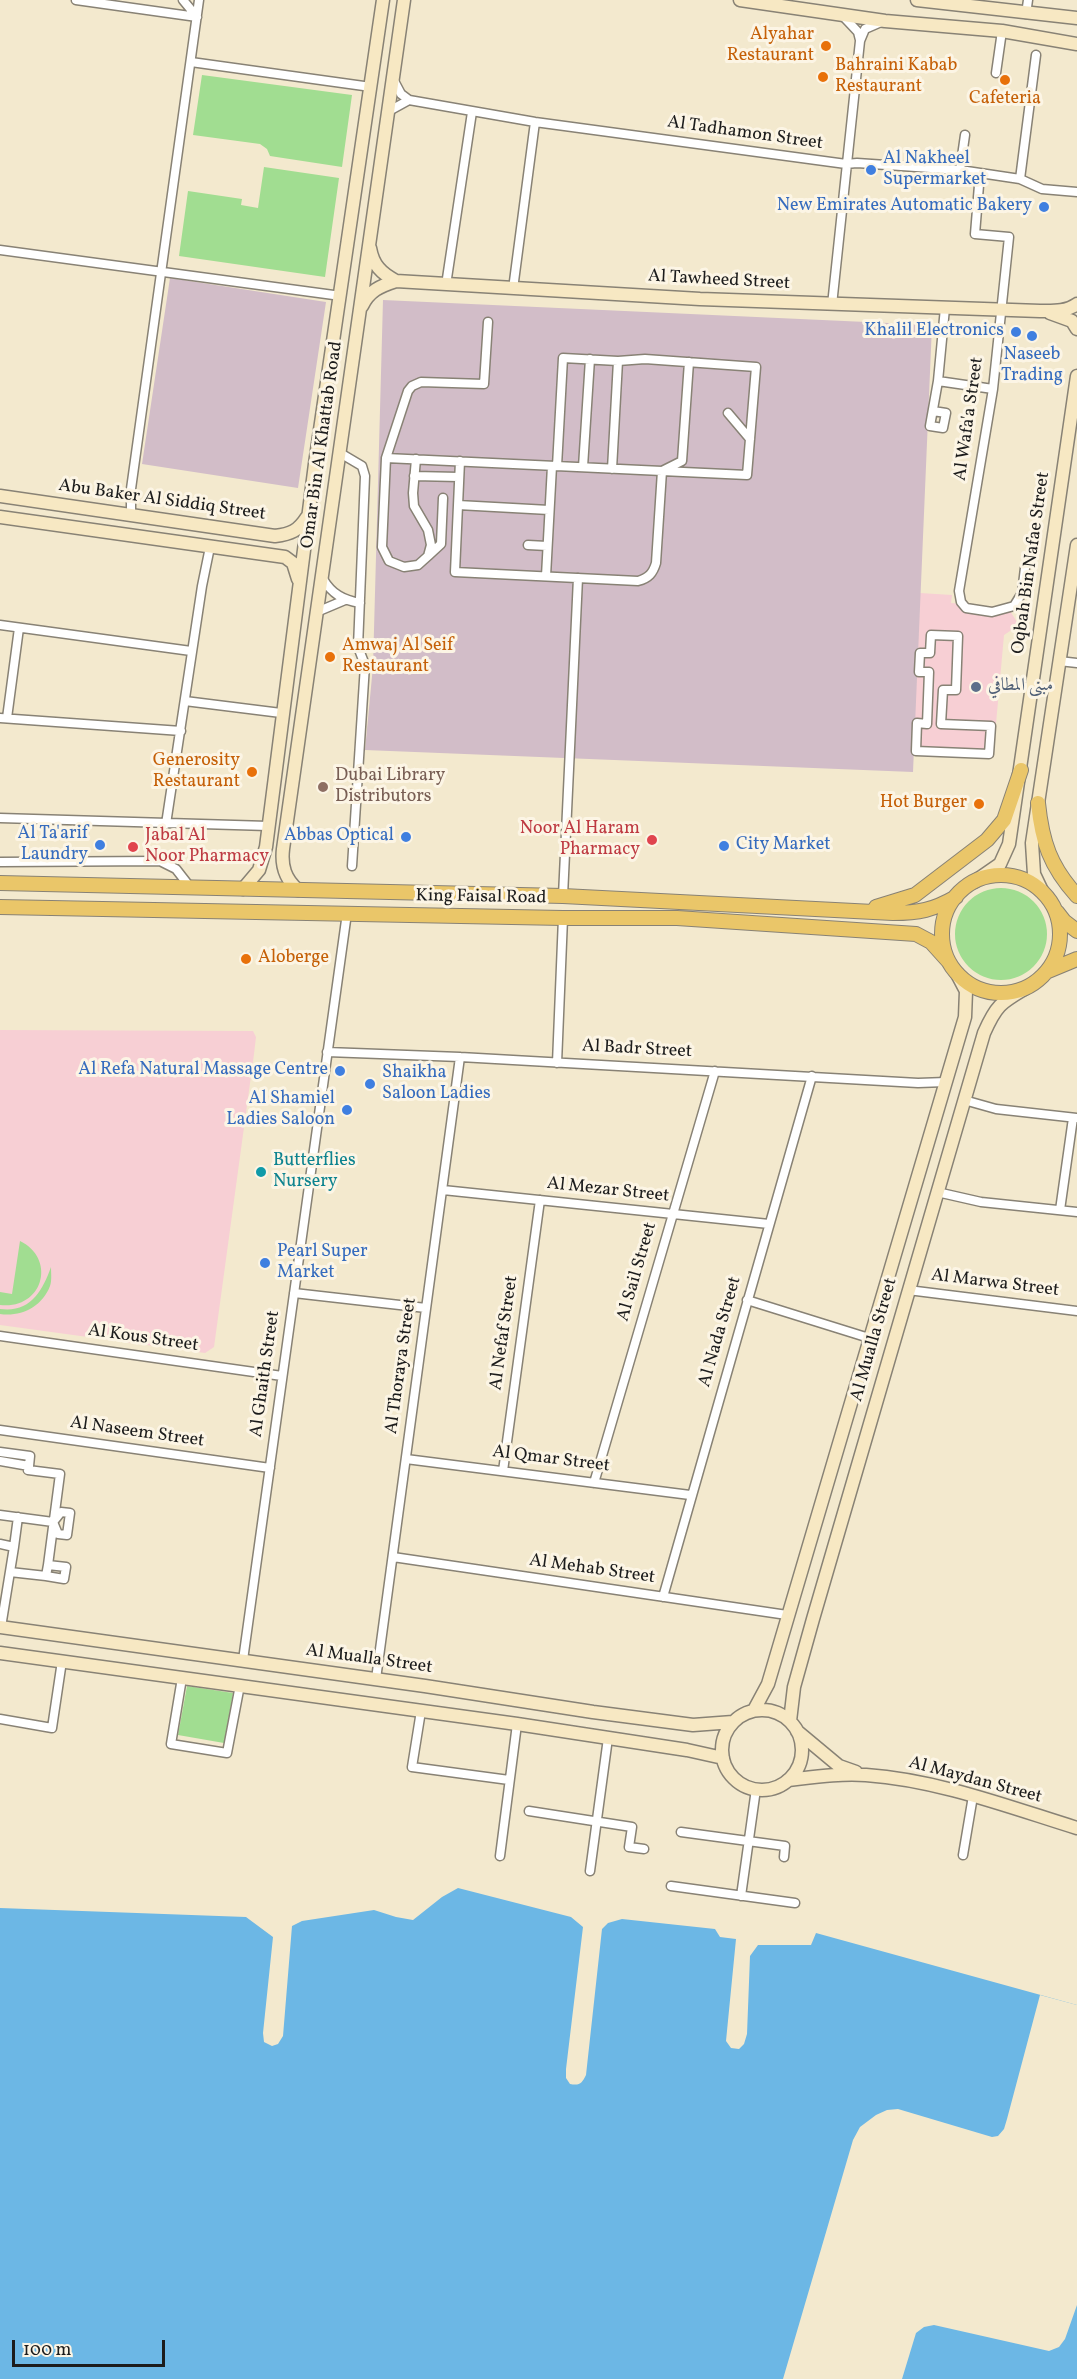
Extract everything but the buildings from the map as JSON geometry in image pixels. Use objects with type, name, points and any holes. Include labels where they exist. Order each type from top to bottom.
[{"type":"main road","points":[[861,910],[915,895],[987,840],[1004,820],[1021,770]]},
{"type":"main road","points":[[1038,803],[1044,844],[1053,863],[1077,896]]},
{"type":"main road","points":[[1077,931],[1064,921],[1043,893],[1028,882],[1010,876],[991,876],[974,882],[956,897],[947,912],[943,928],[944,945],[953,967],[971,984],[988,992],[1008,993],[1026,988],[1048,971],[1077,958]]},
{"type":"main road","name":"King Faisal Road","points":[[0,883],[563,896],[892,913],[924,911],[938,907],[956,897]]},
{"type":"main road","points":[[1048,971],[1056,956],[1060,939],[1059,921],[1052,904]]},
{"type":"main road","name":"King Faisal Road","points":[[0,907],[563,918],[677,918],[891,931],[916,934],[931,942],[953,967]]},
{"type":"street","points":[[76,0],[104,2],[197,17]]},
{"type":"street","points":[[183,0],[197,17]]},
{"type":"street","points":[[131,515],[131,489],[200,0]]},
{"type":"street","name":"Omar Bin Al Khattab Road","points":[[243,889],[254,877],[262,863],[268,826],[315,464],[383,0]]},
{"type":"street","name":"Omar Bin Al Khattab Road","points":[[298,890],[289,881],[282,862],[404,0]]},
{"type":"street","points":[[740,0],[885,21],[1002,32],[1077,44]]},
{"type":"street","points":[[917,0],[1077,18]]},
{"type":"street","points":[[1026,14],[1028,0]]},
{"type":"street","points":[[842,15],[858,32],[860,41]]},
{"type":"street","points":[[832,305],[860,41],[865,29],[885,21]]},
{"type":"street","points":[[996,73],[1002,32]]},
{"type":"street","points":[[1020,179],[1036,55]]},
{"type":"street","points":[[191,62],[371,87]]},
{"type":"street","points":[[389,111],[409,100],[401,94],[393,79]]},
{"type":"street","name":"Al Tadhamon Street","points":[[409,100],[535,122],[846,164],[960,170],[1020,179],[1042,189],[1077,192]]},
{"type":"street","points":[[446,285],[472,112]]},
{"type":"street","points":[[513,289],[535,122]]},
{"type":"street","points":[[960,170],[965,135]]},
{"type":"street","points":[[362,153],[372,147],[379,152],[382,158]]},
{"type":"street","name":"Al Wafa'a Street","points":[[980,173],[975,234],[1009,237],[993,389],[960,591],[961,602],[966,608],[992,612],[1014,606],[1022,593],[1025,568]]},
{"type":"street","points":[[369,244],[372,259],[378,269],[396,281]]},
{"type":"street","points":[[0,250],[341,296]]},
{"type":"street","points":[[360,312],[366,298],[374,289],[396,281]]},
{"type":"street","name":"Al Tawheed Street","points":[[396,281],[832,305],[1040,311],[1060,310],[1077,304]]},
{"type":"street","points":[[933,411],[945,308]]},
{"type":"street","name":"Al Tawheed Street","points":[[1040,311],[1072,321],[1077,329]]},
{"type":"street","points":[[443,498],[441,544],[418,565],[404,567],[390,561],[382,547],[386,458],[412,386],[431,382],[484,384],[488,322]]},
{"type":"street","points":[[386,458],[460,461],[554,466],[583,467],[612,469],[747,475],[756,366],[645,359],[618,361],[563,358],[554,466],[549,510],[546,576]]},
{"type":"street","points":[[583,467],[590,359]]},
{"type":"street","points":[[612,469],[618,361]]},
{"type":"street","points":[[662,471],[682,461],[689,362]]},
{"type":"street","name":"Oqbah Bin Nafae Street","points":[[974,882],[1000,864],[1009,844],[1077,376]]},
{"type":"street","points":[[938,381],[993,389]]},
{"type":"street","points":[[728,413],[750,439]]},
{"type":"street","points":[[340,453],[362,466],[365,476],[358,647],[365,665],[352,866]]},
{"type":"street","points":[[416,459],[414,506],[428,530],[431,544],[428,556]]},
{"type":"street","points":[[460,461],[455,572],[578,579],[638,581],[646,579],[654,572],[662,471]]},
{"type":"street","points":[[414,476],[459,477]]},
{"type":"street","name":"Abu Baker Al Siddiq Street","points":[[0,496],[275,536],[292,534],[301,527],[310,513]]},
{"type":"street","points":[[458,505],[549,510]]},
{"type":"street","points":[[0,516],[20,514],[79,522],[84,519],[85,513],[81,508]]},
{"type":"street","points":[[0,516],[285,557],[293,563],[299,583]]},
{"type":"street","points":[[528,545],[548,546]]},
{"type":"street","points":[[1043,893],[1031,862],[1077,545]]},
{"type":"street","points":[[166,824],[191,651],[210,547]]},
{"type":"street","points":[[323,579],[332,591],[345,600],[360,603]]},
{"type":"street","points":[[563,896],[578,579]]},
{"type":"street","points":[[319,610],[345,600]]},
{"type":"street","points":[[0,625],[191,651]]},
{"type":"street","points":[[20,628],[3,718],[181,731]]},
{"type":"street","points":[[930,635],[958,636],[956,690],[943,690],[941,724],[990,726],[989,754],[916,751],[917,723],[927,724],[928,672],[919,672],[920,653],[930,653],[930,635]]},
{"type":"street","points":[[1036,662],[1077,663]]},
{"type":"street","points":[[185,701],[281,713]]},
{"type":"street","points":[[278,745],[285,752],[292,752],[298,748]]},
{"type":"street","points":[[0,818],[268,826]]},
{"type":"street","points":[[0,862],[159,861],[176,869],[190,888]]},
{"type":"street","name":"Al Ghaith Street","points":[[243,1660],[347,914]]},
{"type":"street","points":[[557,1063],[563,918]]},
{"type":"street","name":"Al Mualla Street","points":[[754,1710],[768,1684],[946,1082],[967,1003],[966,991],[953,967]]},
{"type":"street","name":"Al Mualla Street","points":[[793,1726],[794,1687],[984,1032],[994,1011],[1004,1000],[1026,988]]},
{"type":"street","name":"Al Badr Street","points":[[327,1052],[460,1057],[918,1083],[946,1082]]},
{"type":"street","name":"Al Thoraya Street","points":[[376,1679],[460,1057]]},
{"type":"street","name":"Al Sail Street","points":[[594,1483],[715,1071]]},
{"type":"street","name":"Al Nada Street","points":[[663,1597],[690,1495],[812,1076]]},
{"type":"street","points":[[964,1100],[996,1109],[1075,1118],[1060,1210]]},
{"type":"street","name":"Al Mezar Street","points":[[443,1190],[769,1224]]},
{"type":"street","points":[[937,1192],[981,1202],[1077,1212]]},
{"type":"street","name":"Al Nefaf Street","points":[[503,1471],[540,1200]]},
{"type":"street","name":"Al Marwa Street","points":[[908,1290],[1077,1311]]},
{"type":"street","points":[[294,1293],[426,1308]]},
{"type":"street","points":[[747,1300],[870,1338]]},
{"type":"street","name":"Al Kous Street","points":[[0,1336],[282,1376]]},
{"type":"street","name":"Al Naseem Street","points":[[0,1430],[270,1468]]},
{"type":"street","points":[[0,1452],[30,1456],[28,1470],[60,1474],[46,1576]]},
{"type":"street","name":"Al Qmar Street","points":[[406,1459],[690,1495]]},
{"type":"street","points":[[0,1461],[28,1466]]},
{"type":"street","points":[[0,1515],[53,1522]]},
{"type":"street","points":[[0,1634],[18,1517]]},
{"type":"street","points":[[0,1545],[14,1547]]},
{"type":"street","name":"Al Mehab Street","points":[[393,1557],[787,1615]]},
{"type":"street","points":[[10,1572],[64,1579],[66,1567],[48,1564]]},
{"type":"street","name":"Al Mualla Street","points":[[0,1627],[693,1725],[733,1722]]},
{"type":"street","points":[[0,1653],[517,1724],[687,1750],[723,1758]]},
{"type":"street","points":[[0,1719],[52,1728],[62,1661]]},
{"type":"street","points":[[182,1678],[171,1744],[227,1753],[240,1685]]},
{"type":"street","points":[[754,1710],[767,1710],[779,1714],[793,1726],[801,1744],[801,1757],[796,1770],[788,1780],[767,1790],[756,1790],[744,1786],[727,1770],[722,1745],[725,1733],[742,1714],[754,1710]]},
{"type":"street","points":[[421,1711],[412,1767],[509,1780]]},
{"type":"street","points":[[500,1856],[517,1724]]},
{"type":"street","name":"Al Maydan Street","points":[[793,1726],[838,1766],[862,1774],[917,1783],[973,1796],[1077,1828]]},
{"type":"street","points":[[590,1871],[608,1738]]},
{"type":"street","name":"Al Maydan Street","points":[[788,1780],[862,1774]]},
{"type":"street","points":[[741,1896],[756,1790]]},
{"type":"street","points":[[963,1855],[973,1796]]},
{"type":"street","points":[[529,1811],[632,1827],[629,1847],[644,1849]]},
{"type":"street","points":[[681,1832],[785,1846],[784,1857]]},
{"type":"street","points":[[671,1886],[795,1903]]},
{"type":"shaded area","points":[[170,278],[326,302],[298,488],[142,464]]},
{"type":"shaded area","points":[[383,300],[932,325],[913,772],[365,750],[373,666]]},
{"type":"shaded area","points":[[920,593],[952,595],[951,603],[1008,608],[1019,625],[1004,635],[993,757],[913,754]]},
{"type":"shaded area","points":[[0,1030],[253,1031],[256,1037],[254,1054],[214,1347],[205,1353],[0,1325]]},
{"type":"green space","points":[[202,75],[352,95],[342,167],[270,156],[267,149],[260,144],[193,135]]},
{"type":"green space","points":[[264,167],[339,178],[325,277],[179,256],[188,191],[242,199],[241,205],[258,208]]},
{"type":"green space","points":[[1001,888],[1018,892],[1033,902],[1043,917],[1047,934],[1043,951],[1033,966],[1018,976],[1001,980],[984,976],[969,966],[959,951],[955,934],[959,917],[969,902],[984,892]]},
{"type":"green space","points":[[20,1241],[32,1249],[39,1259],[40,1282],[35,1292],[26,1300],[15,1304],[0,1305],[0,1292],[12,1294]]},
{"type":"green space","points":[[51,1267],[50,1286],[42,1300],[23,1312],[0,1314],[0,1309],[19,1308],[33,1299],[43,1285]]},
{"type":"green space","points":[[187,1686],[233,1693],[224,1743],[178,1735]]},
{"type":"water","points":[[458,1888],[571,1917],[583,1927],[566,2069],[566,2078],[570,2084],[580,2083],[586,2075],[602,1929],[608,1923],[622,1919],[715,1929],[720,1937],[736,1939],[726,2041],[731,2048],[739,2049],[744,2044],[747,2034],[750,1956],[758,1945],[811,1945],[816,1933],[1077,2005],[1077,2379],[0,2379],[0,1908],[246,1917],[273,1937],[263,2033],[264,2042],[272,2046],[278,2044],[283,2036],[292,1926],[302,1921],[374,1910],[413,1920],[442,1897]]},
{"type":"pier","points":[[1040,1995],[1077,2005],[1077,2305],[1065,2339],[1059,2347],[1049,2351],[934,2325],[924,2327],[916,2333],[902,2379],[783,2379],[853,2140],[860,2127],[876,2115],[887,2110],[898,2109],[992,2137],[998,2136],[1004,2129],[1007,2119]]},
{"type":"place","name":"Alyahar Restaurant","points":[[826,46]]},
{"type":"place","name":"Bahraini Kabab Restaurant","points":[[823,77]]},
{"type":"place","name":"Cafeteria","points":[[1005,80]]},
{"type":"place","name":"Al Nakheel Supermarket","points":[[871,170]]},
{"type":"place","name":"New Emirates Automatic Bakery","points":[[1044,207]]},
{"type":"place","name":"Khalil Electronics","points":[[1016,332]]},
{"type":"place","name":"Naseeb Trading","points":[[1032,336]]},
{"type":"place","name":"Amwaj Al Seif Restaurant","points":[[330,657]]},
{"type":"place","name":"مبنى المطافي","points":[[976,687]]},
{"type":"place","name":"Generosity Restaurant","points":[[252,772]]},
{"type":"place","name":"Dubai Library Distributors","points":[[323,787]]},
{"type":"place","name":"Hot Burger","points":[[979,804]]},
{"type":"place","name":"Abbas Optical","points":[[406,837]]},
{"type":"place","name":"Noor Al Haram Pharmacy","points":[[652,840]]},
{"type":"place","name":"Al Ta'arif Laundry","points":[[100,845]]},
{"type":"place","name":"City Market","points":[[724,846]]},
{"type":"place","name":"Jabal Al Noor Pharmacy","points":[[133,847]]},
{"type":"place","name":"Aloberge","points":[[246,959]]},
{"type":"place","name":"Al Refa Natural Massage Centre","points":[[340,1071]]},
{"type":"place","name":"Shaikha Saloon Ladies","points":[[370,1084]]},
{"type":"place","name":"Al Shamiel Ladies Saloon","points":[[347,1110]]},
{"type":"place","name":"Butterflies Nursery","points":[[261,1172]]},
{"type":"place","name":"Pearl Super Market","points":[[265,1263]]}]
